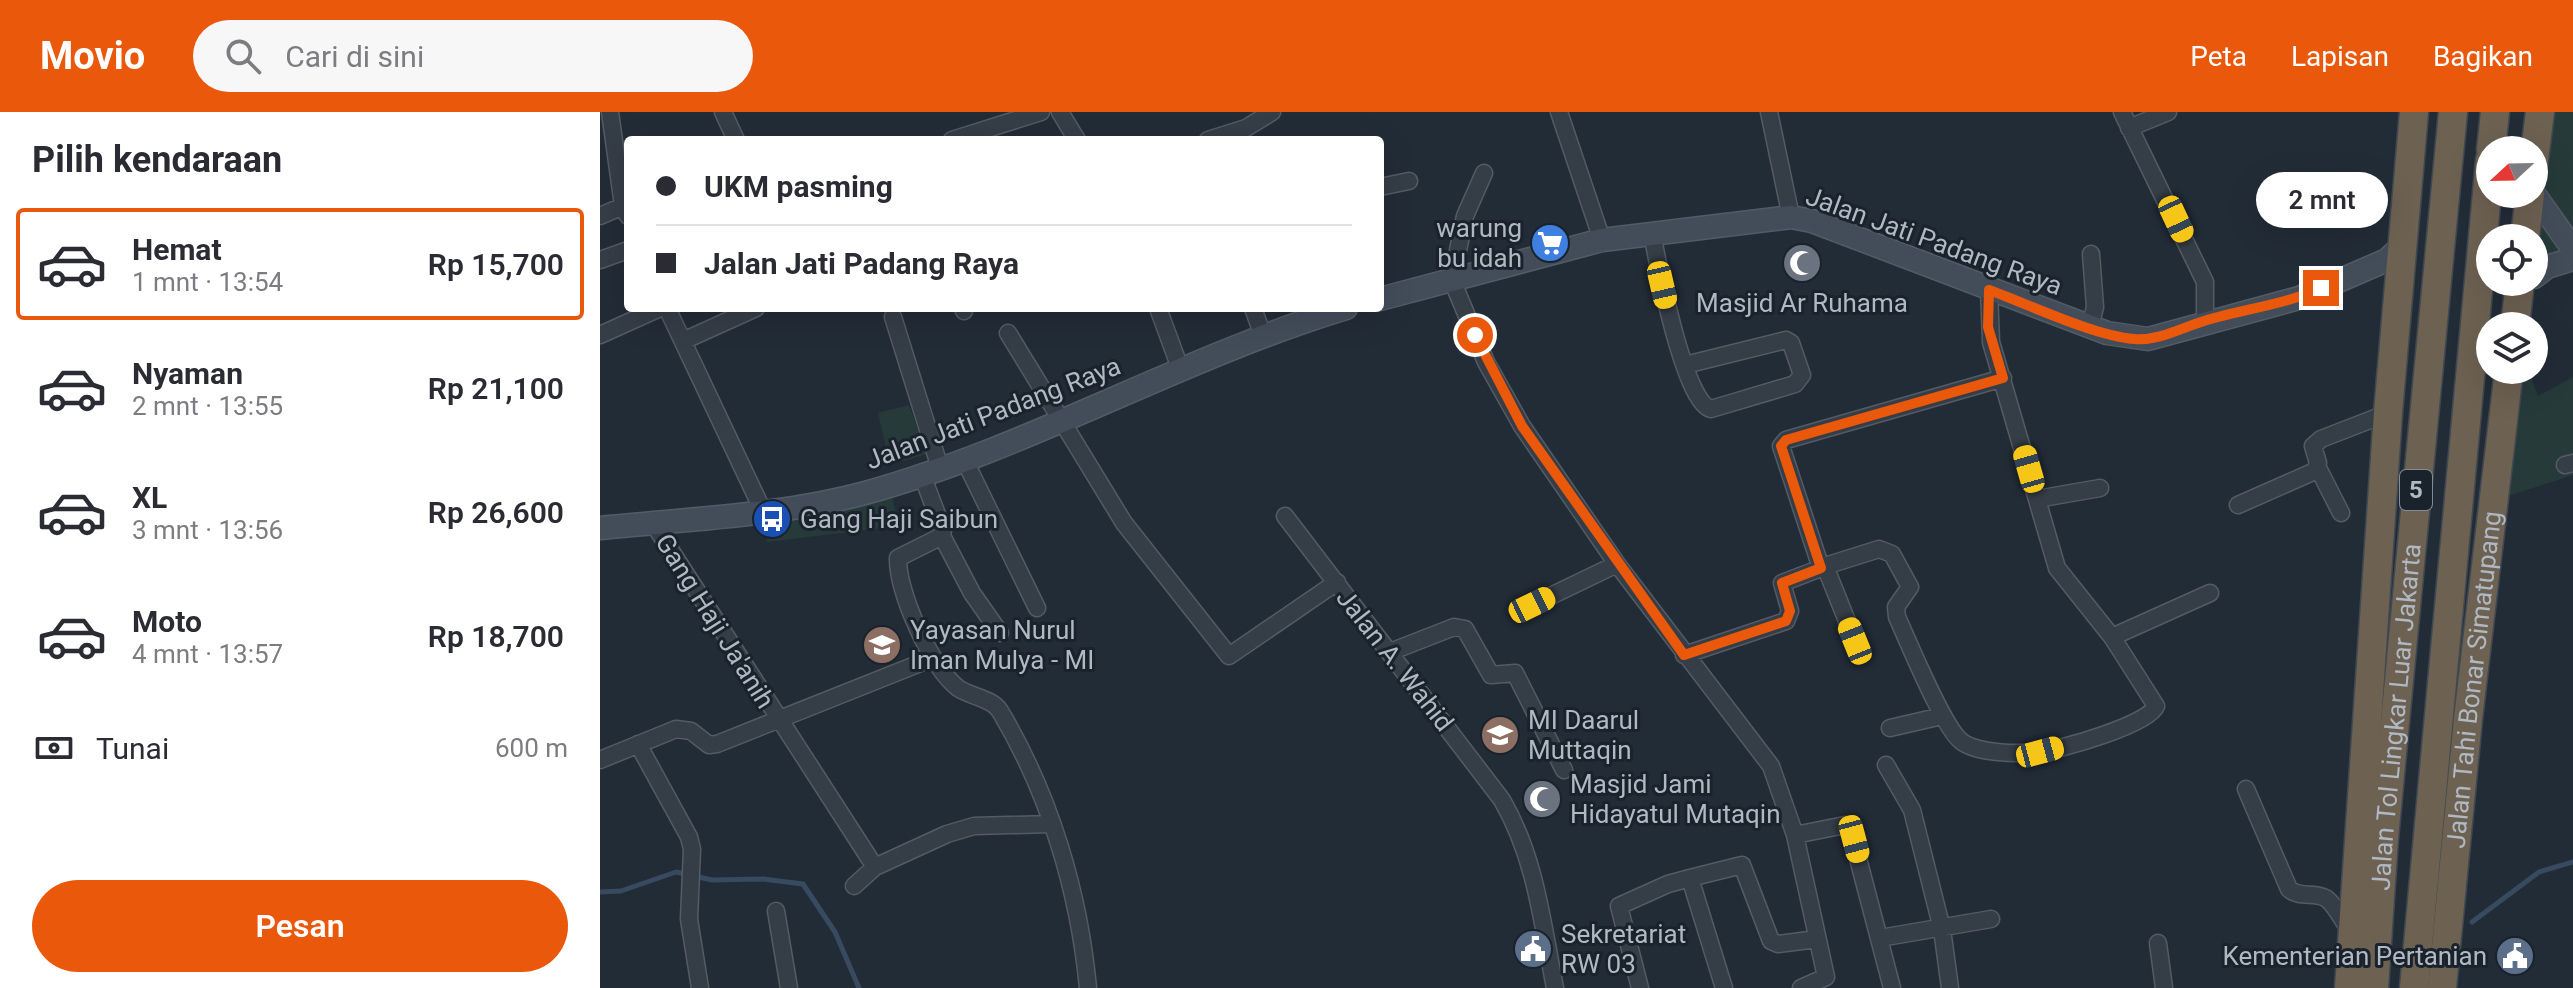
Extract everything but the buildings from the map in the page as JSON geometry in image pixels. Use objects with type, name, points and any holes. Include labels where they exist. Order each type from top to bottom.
[{"type":"highway","points":[[2349,988],[2388,413],[2414,112]]},
{"type":"highway","name":"Jalan Tol Lingkar Luar Jakarta","points":[[2374,988],[2384,838],[2453,112]]},
{"type":"highway","points":[[2492,136],[2495,112]]},
{"type":"highway","points":[[2537,136],[2540,112]]},
{"type":"highway","name":"Jalan Tol Lingkar Luar Jakarta","points":[[2414,988],[2486,208]]},
{"type":"highway","name":"Jalan Tahi Bonar Simatupang","points":[[2442,988],[2468,719],[2507,384]]},
{"type":"highway","points":[[2376,951],[2416,956]]},
{"type":"street","points":[[610,112],[624,204]]},
{"type":"street","points":[[723,112],[734,136]]},
{"type":"street","points":[[965,136],[1041,112]]},
{"type":"street","points":[[1060,112],[1075,136]]},
{"type":"street","points":[[1242,135],[1272,112]]},
{"type":"street","points":[[1559,112],[1602,240]]},
{"type":"street","points":[[1769,112],[1791,217]]},
{"type":"street","points":[[2122,112],[2205,282],[2205,321]]},
{"type":"street","points":[[2129,128],[2168,112]]},
{"type":"street","points":[[1484,173],[1465,216],[1452,280],[1486,362],[1522,426],[1617,564],[1771,766],[1795,835],[1826,977],[1801,988]]},
{"type":"street","points":[[1384,186],[1409,181]]},
{"type":"street","points":[[2542,208],[2573,249]]},
{"type":"street","points":[[600,216],[624,211]]},
{"type":"street","name":"Jalan Jati Padang Raya","points":[[1384,298],[1602,240],[1791,217],[1812,221],[2090,327],[2131,339],[2148,339],[2205,321],[2299,298],[2387,260],[2401,247]]},
{"type":"street","points":[[1652,232],[1667,305],[1685,365],[1699,402],[1711,409],[1795,384],[1802,375],[1791,343],[1786,340],[1685,365]]},
{"type":"street","points":[[600,260],[624,251]]},
{"type":"street","points":[[2090,327],[2095,307],[2091,254]]},
{"type":"street","points":[[2548,267],[2573,259]]},
{"type":"street","points":[[2367,267],[2386,270],[2399,280]]},
{"type":"street","points":[[1684,655],[1786,621],[1790,611],[1782,583],[1879,549],[1892,554],[1910,587],[1896,607],[1897,617],[1942,716],[1959,740],[1972,748],[2040,752],[2145,719],[2156,706],[2112,637],[2057,568],[1988,327],[1989,290]]},
{"type":"street","points":[[600,335],[651,312]]},
{"type":"street","points":[[669,312],[763,511]]},
{"type":"street","points":[[683,341],[747,312]]},
{"type":"street","points":[[1159,312],[1180,368]]},
{"type":"street","points":[[1254,312],[1263,336]]},
{"type":"street","name":"Jalan Jati Padang Raya","points":[[600,528],[763,511],[844,498],[931,472],[1060,422],[1180,368],[1334,312]]},
{"type":"street","points":[[893,317],[931,472],[943,527],[942,536],[972,593],[1000,633]]},
{"type":"street","points":[[1008,333],[1060,422]]},
{"type":"street","points":[[1855,641],[1823,567],[1783,452],[1783,443],[2003,378]]},
{"type":"street","points":[[2341,513],[2318,468],[2313,451],[2316,442],[2388,413]]},
{"type":"street","name":"Jalan A. Wahid","points":[[1060,422],[1124,523],[1229,656],[1337,582],[1502,800],[1517,825],[1537,886],[1555,988]]},
{"type":"street","points":[[964,459],[1037,608]]},
{"type":"street","points":[[2238,505],[2318,468]]},
{"type":"street","points":[[2037,499],[2100,488]]},
{"type":"street","points":[[1285,516],[1337,582]]},
{"type":"street","name":"Gang Haji Ja'anih","points":[[653,523],[875,867]]},
{"type":"street","points":[[942,536],[902,553],[897,563],[913,614],[946,678],[961,690],[995,705],[1028,767],[1051,824],[1080,920],[1088,988]]},
{"type":"street","points":[[1532,605],[1617,564]]},
{"type":"street","points":[[2112,637],[2210,593]]},
{"type":"street","points":[[1390,652],[1454,627],[1465,629],[1491,675],[1515,673],[1564,770]]},
{"type":"street","points":[[601,758],[684,728],[703,742],[717,744],[933,658]]},
{"type":"street","points":[[1890,728],[1942,716]]},
{"type":"street","points":[[638,744],[689,837],[689,919],[700,988]]},
{"type":"street","points":[[1886,765],[1912,810],[1942,929],[1950,988]]},
{"type":"street","points":[[2246,789],[2289,889],[2297,895],[2316,895],[2328,900],[2352,933]]},
{"type":"street","points":[[854,886],[875,867],[947,834],[974,826],[1051,824]]},
{"type":"street","points":[[1795,835],[1845,825],[1850,828],[1892,988]]},
{"type":"street","points":[[1640,988],[1619,906],[1668,884],[1742,865],[1771,941],[1778,944],[1817,939]]},
{"type":"street","points":[[1690,878],[1724,988]]},
{"type":"street","points":[[776,911],[789,988]]},
{"type":"street","points":[[1880,938],[1991,919]]},
{"type":"street","points":[[2158,943],[2164,988]]},
{"type":"shaded area","points":[[2534,112],[2573,112],[2573,259],[2548,267],[2548,224],[2534,224],[2534,208],[2548,208],[2548,136],[2534,136]]},
{"type":"shaded area","points":[[2573,377],[2573,475],[2502,498],[2511,384],[2533,384],[2538,396]]},
{"type":"shaded area","points":[[909,405],[927,454],[890,465],[878,413]]},
{"type":"shaded area","points":[[892,496],[899,526],[767,542],[762,514]]},
{"type":"waterway","points":[[2472,922],[2539,872],[2573,862]]},
{"type":"waterway","points":[[600,892],[621,891],[676,872],[712,880],[763,879],[803,884],[835,932],[859,988]]},
{"type":"place","name":"warung bu idah","points":[[1550,243]]},
{"type":"place","name":"Masjid Ar Ruhama","points":[[1802,263]]},
{"type":"place","name":"Gang Haji Saibun","points":[[772,519]]},
{"type":"place","name":"Yayasan Nurul Iman Mulya - MI","points":[[882,645]]},
{"type":"place","name":"MI Daarul Muttaqin","points":[[1500,735]]},
{"type":"place","name":"Masjid Jami Hidayatul Mutaqin","points":[[1542,799]]},
{"type":"place","name":"Sekretariat RW 03","points":[[1533,949]]},
{"type":"place","name":"Kementerian Pertanian","points":[[2515,956]]},
{"type":"route","points":[[1475,335],[1486,362],[1522,426],[1684,655],[1786,621],[1791,616],[1780,584],[1821,568],[1781,446],[1786,440],[2003,378],[1988,327],[1989,290],[2107,333],[2131,339],[2148,339],[2205,321],[2299,298],[2321,288]]}]
